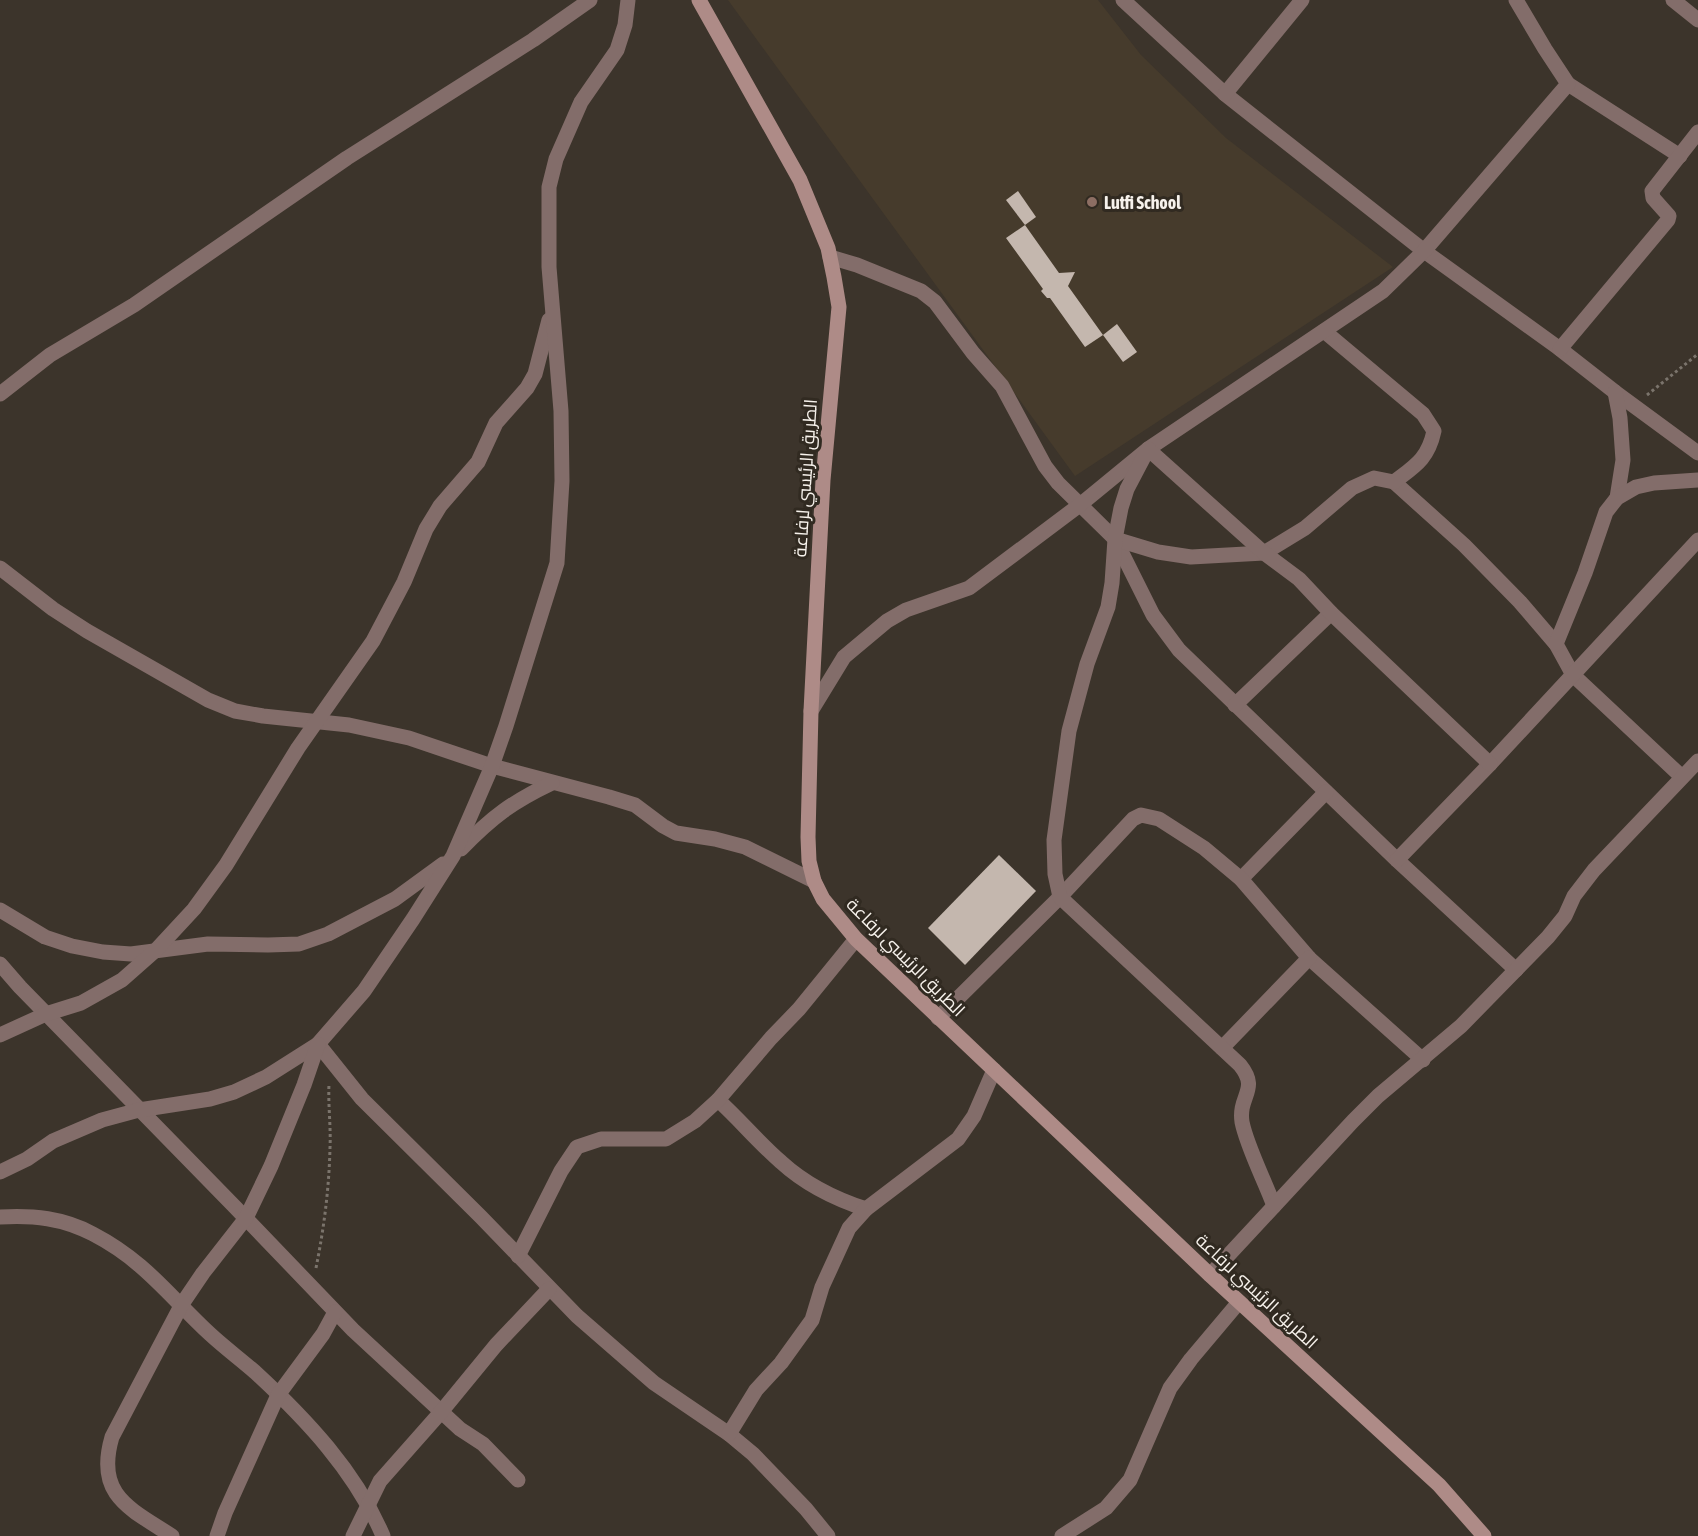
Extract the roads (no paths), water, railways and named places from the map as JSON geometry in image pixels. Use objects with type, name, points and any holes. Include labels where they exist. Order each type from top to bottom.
[{"type":"street","points":[[0,394],[50,355],[134,305],[347,158],[533,40],[590,0]]},
{"type":"street","points":[[0,1172],[27,1159],[53,1141],[102,1120],[139,1110],[188,1104],[234,1092],[266,1077],[318,1044],[363,991],[453,856],[492,766],[537,634],[557,563],[562,481],[561,411],[552,308],[548,225],[549,187],[556,159],[580,102],[617,50],[625,25],[628,0]]},
{"type":"street","name":"الطريق الرئيسي لرفاعة","points":[[699,0],[800,180],[830,257],[839,308],[823,480],[811,711],[809,861],[814,881],[823,899],[856,939],[1210,1275],[1439,1485],[1484,1536]]},
{"type":"street","points":[[1225,94],[1302,0]]},
{"type":"street","points":[[1516,0],[1568,84],[1688,152]]},
{"type":"street","points":[[1673,0],[1698,20]]},
{"type":"street","points":[[1126,2],[1225,94],[1424,251],[1560,349],[1698,453]]},
{"type":"street","points":[[811,711],[844,657],[887,621],[906,610],[969,588],[1081,504],[1148,449],[1383,291],[1424,251],[1568,84]]},
{"type":"street","points":[[1560,349],[1668,220],[1669,216],[1652,195],[1688,152],[1698,132]]},
{"type":"street","points":[[830,257],[857,265],[921,291],[935,302],[973,353],[1002,386],[1045,466],[1058,483],[1115,539],[1153,615],[1179,650],[1397,860],[1516,970]]},
{"type":"street","points":[[0,1035],[46,1014],[101,994],[122,980],[156,950],[194,909],[226,865],[316,721],[372,641],[404,582],[426,529],[440,506],[478,462],[496,423],[519,398],[535,374],[552,308]]},
{"type":"street","points":[[1323,331],[1423,414],[1434,431],[1431,447],[1418,464],[1394,482]]},
{"type":"street","points":[[1615,392],[1620,418],[1623,460],[1617,498]]},
{"type":"street","points":[[1148,449],[1127,489],[1121,508],[1115,539],[1113,583],[1108,607],[1087,663],[1069,731],[1054,840],[1055,874],[1060,897],[1247,1074],[1250,1082],[1242,1107],[1243,1124],[1274,1206]]},
{"type":"street","points":[[1148,449],[1264,554],[1293,574],[1490,764]]},
{"type":"street","points":[[1115,539],[1158,552],[1191,557],[1264,554],[1305,528],[1352,488],[1374,478],[1394,482],[1472,553],[1520,602],[1556,644],[1573,675],[1682,777]]},
{"type":"street","points":[[1556,644],[1585,573],[1606,512],[1617,498],[1636,487],[1698,480]]},
{"type":"street","points":[[1397,860],[1490,764],[1698,540]]},
{"type":"street","points":[[0,568],[53,609],[87,631],[208,700],[235,711],[349,725],[409,738],[492,766],[636,805],[676,833],[715,839],[745,847],[814,881]]},
{"type":"street","points":[[1235,705],[1331,613]]},
{"type":"street","points":[[1210,1275],[1378,1096],[1461,1026],[1516,970],[1565,916],[1574,896],[1594,870],[1698,761]]},
{"type":"street","points":[[0,910],[45,937],[72,946],[131,954],[208,944],[299,944],[328,934],[395,899],[453,856],[487,822],[520,798],[552,783]]},
{"type":"street","points":[[1241,879],[1326,792]]},
{"type":"street","points":[[938,1018],[1060,897],[1133,819],[1141,815],[1159,819],[1176,828],[1241,879],[1309,958],[1423,1060]]},
{"type":"street","points":[[518,1256],[561,1171],[577,1147],[601,1139],[666,1138],[695,1121],[718,1100],[799,1009],[856,939]]},
{"type":"street","points":[[1221,1048],[1309,958]]},
{"type":"street","points":[[0,964],[353,1330],[460,1429],[483,1444],[518,1480]]},
{"type":"street","points":[[318,1044],[362,1099],[481,1217],[549,1289],[648,1378],[729,1434],[753,1454],[806,1509],[828,1536]]},
{"type":"street","points":[[172,1536],[129,1507],[109,1483],[107,1462],[112,1437],[182,1304],[246,1218],[271,1166],[318,1044]]},
{"type":"street","points":[[729,1434],[756,1390],[786,1356],[812,1320],[822,1287],[849,1228],[866,1209],[958,1139],[974,1116],[994,1070]]},
{"type":"street","points":[[718,1100],[781,1162],[800,1176],[826,1193],[866,1209]]},
{"type":"street","points":[[0,1217],[49,1218],[70,1224],[93,1234],[144,1267],[209,1333],[278,1395],[335,1455],[367,1505],[383,1536]]},
{"type":"street","points":[[353,1536],[380,1480],[441,1412],[496,1345],[549,1289]]},
{"type":"street","points":[[1062,1536],[1106,1508],[1130,1480],[1170,1388],[1239,1302]]},
{"type":"street","points":[[217,1536],[278,1395],[323,1334],[335,1312]]},
{"type":"place","name":"Lutfi School","points":[[1092,202]]}]
